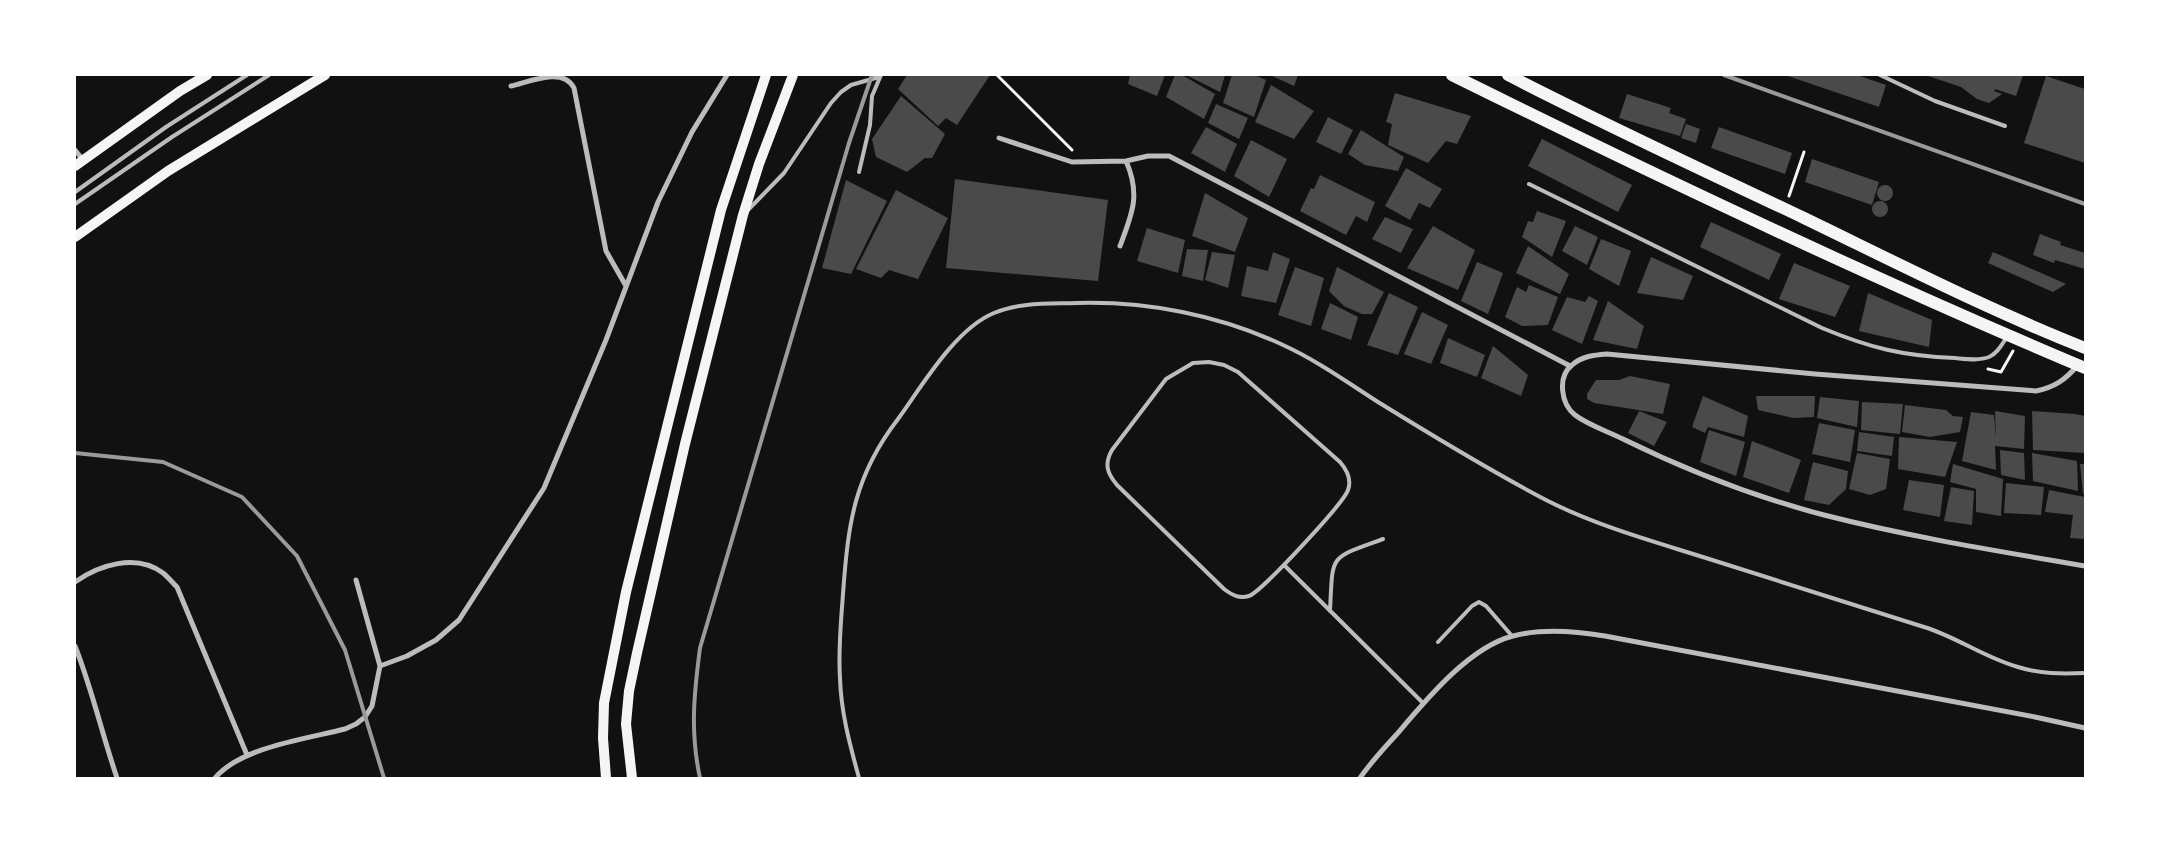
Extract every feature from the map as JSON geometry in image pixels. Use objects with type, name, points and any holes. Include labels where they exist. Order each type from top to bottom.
[{"type":"main road","points":[[79,163],[180,91],[207,75]]},
{"type":"main road","points":[[75,237],[168,170],[325,75]]},
{"type":"main road","points":[[606,778],[602,738],[604,703],[626,592],[721,210],[766,75]]},
{"type":"main road","points":[[632,778],[626,724],[636,653],[685,444],[742,215],[793,75]]},
{"type":"main road","points":[[1452,75],[1567,132],[2008,335],[2082,366],[2085,352]]},
{"type":"main road","points":[[1508,75],[1577,110],[2047,333],[2085,348]]},
{"type":"street","points":[[380,666],[407,656],[436,640],[451,628],[466,611],[544,488],[553,471],[606,340],[662,193],[692,132],[728,75]]},
{"type":"street","points":[[511,86],[555,76],[567,78],[574,88],[606,251],[626,286]]},
{"type":"street","points":[[999,138],[1072,162],[1126,161],[1159,154],[1169,156],[1570,366]]},
{"type":"street","points":[[75,150],[79,163]]},
{"type":"street","points":[[1120,246],[1134,204],[1133,177],[1126,161]]},
{"type":"street","points":[[2082,366],[2065,380],[2051,388],[2036,391],[1594,354],[1570,366],[1564,378],[1562,391],[1566,404],[1574,415],[1650,452],[1776,501],[1826,515],[1964,546],[2085,566]]},
{"type":"street","points":[[75,582],[89,572],[108,565],[126,563],[143,565],[162,572],[177,587],[247,755]]},
{"type":"street","points":[[215,778],[224,768],[247,755],[356,724],[365,717],[372,706],[380,666],[356,580]]},
{"type":"street","points":[[1360,778],[1423,703],[1464,664],[1487,648],[1512,636],[1558,631],[1605,636],[2085,728]]},
{"type":"street","points":[[75,646],[87,676],[102,735],[117,778]]},
{"type":"lane","points":[[75,192],[181,117],[248,75]]},
{"type":"lane","points":[[75,204],[172,137],[269,75]]},
{"type":"lane","points":[[1880,75],[1935,101],[2004,126]]},
{"type":"lane","points":[[742,215],[784,173],[831,103],[841,92],[851,84],[880,76]]},
{"type":"lane","points":[[859,172],[870,125],[872,96],[880,76]]},
{"type":"lane","points":[[1529,184],[1822,328],[1866,345],[1911,355],[1981,359],[1996,352],[2008,335]]},
{"type":"lane","points":[[860,778],[843,712],[839,677],[846,548],[851,515],[861,483],[874,453],[892,425],[966,330],[990,315],[1016,306],[1099,302],[1152,306],[1182,311],[1253,332],[1303,355],[1429,434],[1547,500],[1606,526],[1933,630],[2017,667],[2040,672],[2085,673]]},
{"type":"lane","points":[[1209,362],[1224,365],[1238,372],[1340,462],[1349,475],[1350,483],[1343,498],[1284,565],[1254,594],[1247,597],[1231,594],[1110,477],[1106,468],[1107,458],[1112,450],[1166,379],[1193,363],[1209,362]]},
{"type":"lane","points":[[1330,611],[1332,570],[1336,560],[1346,553],[1383,540]]},
{"type":"lane","points":[[1284,565],[1423,703]]},
{"type":"lane","points":[[1438,642],[1472,606],[1479,602],[1486,606],[1512,636]]},
{"type":"path","points":[[997,75],[1085,163]]},
{"type":"path","points":[[1785,209],[1804,152]]},
{"type":"path","points":[[1989,370],[2001,372],[2009,358]]},
{"type":"building","points":[[907,75],[990,75],[957,125],[946,118],[938,126],[898,89]]},
{"type":"building","points":[[1130,75],[1165,75],[1157,96],[1128,84]]},
{"type":"building","points":[[1175,75],[1182,75],[1215,94],[1204,119],[1166,97]]},
{"type":"building","points":[[1186,75],[1225,75],[1220,92]]},
{"type":"building","points":[[1232,75],[1254,75],[1266,80],[1254,117],[1223,103]]},
{"type":"building","points":[[1270,75],[1298,75],[1294,86]]},
{"type":"building","points":[[1785,75],[1857,75],[1886,85],[1879,107]]},
{"type":"building","points":[[1925,75],[2023,75],[2016,96],[1995,89],[1994,91],[2002,94],[1989,103],[1977,99],[1961,87]]},
{"type":"building","points":[[2046,76],[2085,89],[2085,163],[2024,143]]},
{"type":"building","points":[[1271,85],[1314,111],[1294,139],[1255,122]]},
{"type":"building","points":[[1395,93],[1471,116],[1457,144],[1446,141],[1428,163],[1388,145],[1392,124],[1386,122]]},
{"type":"building","points":[[1627,94],[1671,108],[1669,113],[1686,119],[1680,136],[1619,118]]},
{"type":"building","points":[[901,96],[945,134],[932,158],[925,158],[907,172],[876,157],[872,139]]},
{"type":"building","points":[[1216,104],[1248,118],[1239,139],[1208,123]]},
{"type":"building","points":[[1328,117],[1353,130],[1341,154],[1316,142]]},
{"type":"building","points":[[1686,124],[1700,129],[1696,143],[1681,138]]},
{"type":"building","points":[[1206,127],[1237,144],[1225,172],[1191,153]]},
{"type":"building","points":[[1719,127],[1792,153],[1785,174],[1711,148]]},
{"type":"building","points":[[1361,130],[1404,157],[1398,171],[1365,165],[1348,154]]},
{"type":"building","points":[[1542,139],[1632,185],[1618,212],[1528,166]]},
{"type":"building","points":[[1251,140],[1287,159],[1269,197],[1234,176]]},
{"type":"building","points":[[1812,159],[1879,182],[1872,205],[1805,182]]},
{"type":"building","points":[[1406,168],[1442,189],[1430,208],[1419,203],[1410,220],[1385,206]]},
{"type":"building","points":[[1320,175],[1375,202],[1367,222],[1356,216],[1346,235],[1300,211],[1311,188],[1314,189]]},
{"type":"building","points":[[955,179],[1108,200],[1098,281],[946,268]]},
{"type":"building","points":[[846,180],[887,201],[851,274],[822,268]]},
{"type":"building","points":[[1885,185],[1893,193],[1885,201],[1877,193]]},
{"type":"building","points":[[896,190],[948,218],[918,279],[889,270],[881,278],[856,269]]},
{"type":"building","points":[[1205,193],[1248,218],[1235,252],[1192,236]]},
{"type":"building","points":[[1880,201],[1888,209],[1880,217],[1872,209]]},
{"type":"building","points":[[1537,211],[1566,221],[1552,257],[1522,237],[1528,221],[1533,222]]},
{"type":"building","points":[[1385,217],[1413,229],[1401,253],[1372,239]]},
{"type":"building","points":[[1711,222],[1781,254],[1769,280],[1700,247]]},
{"type":"building","points":[[1433,226],[1475,250],[1458,290],[1407,268]]},
{"type":"building","points":[[1575,226],[1598,237],[1587,265],[1562,251]]},
{"type":"building","points":[[1147,228],[1185,240],[1178,273],[1137,261]]},
{"type":"building","points":[[2040,234],[2061,242],[2060,245],[2085,253],[2085,269],[2055,260],[2054,263],[2033,255]]},
{"type":"building","points":[[1601,239],[1631,251],[1619,286],[1589,269]]},
{"type":"building","points":[[1528,246],[1569,274],[1560,294],[1516,273]]},
{"type":"building","points":[[1187,249],[1208,250],[1203,281],[1182,276]]},
{"type":"building","points":[[1212,252],[1235,255],[1228,288],[1205,280]]},
{"type":"building","points":[[1273,252],[1290,259],[1276,303],[1241,296],[1247,266],[1268,271]]},
{"type":"building","points":[[1993,252],[2066,284],[2053,292],[1988,263]]},
{"type":"building","points":[[1651,257],[1693,276],[1683,300],[1637,293]]},
{"type":"building","points":[[1477,262],[1503,273],[1488,314],[1461,301]]},
{"type":"building","points":[[1794,263],[1850,286],[1835,317],[1779,299]]},
{"type":"building","points":[[1295,267],[1324,278],[1311,326],[1278,315]]},
{"type":"building","points":[[1337,267],[1384,292],[1372,314],[1362,314],[1344,306],[1329,291]]},
{"type":"building","points":[[1529,285],[1558,297],[1548,325],[1522,326],[1505,317],[1517,287],[1526,292]]},
{"type":"building","points":[[1389,293],[1418,307],[1398,355],[1367,345]]},
{"type":"building","points":[[1868,293],[1932,320],[1929,347],[1859,331]]},
{"type":"building","points":[[1589,296],[1598,301],[1582,344],[1552,330],[1567,297],[1585,302]]},
{"type":"building","points":[[1608,301],[1644,326],[1637,349],[1593,340]]},
{"type":"building","points":[[1330,303],[1358,317],[1351,340],[1321,329]]},
{"type":"building","points":[[1422,312],[1448,325],[1431,364],[1404,354]]},
{"type":"building","points":[[1448,338],[1485,355],[1477,377],[1440,363]]},
{"type":"building","points":[[1493,346],[1528,375],[1521,396],[1481,378]]},
{"type":"building","points":[[1630,376],[1670,384],[1663,414],[1594,403],[1587,399],[1587,394],[1596,380],[1619,380]]},
{"type":"building","points":[[1703,396],[1748,416],[1744,437],[1708,427],[1705,433],[1692,427]]},
{"type":"building","points":[[1756,396],[1815,396],[1814,417],[1793,418],[1758,410]]},
{"type":"building","points":[[1820,397],[1859,401],[1857,427],[1817,418]]},
{"type":"building","points":[[1862,402],[1903,404],[1900,434],[1861,430]]},
{"type":"building","points":[[1905,405],[1946,410],[1953,416],[1963,417],[1960,432],[1930,437],[1902,432]]},
{"type":"building","points":[[1639,411],[1667,422],[1654,446],[1628,433]]},
{"type":"building","points":[[1995,411],[2025,416],[2024,449],[1995,446],[1996,470],[1962,461],[1971,412],[1994,415],[1996,439]]},
{"type":"building","points":[[2032,411],[2085,416],[2085,453],[2033,450]]},
{"type":"building","points":[[1819,423],[1855,430],[1850,462],[1812,454]]},
{"type":"building","points":[[1709,430],[1745,442],[1736,476],[1700,462]]},
{"type":"building","points":[[1859,432],[1894,437],[1892,456],[1857,451]]},
{"type":"building","points":[[1899,437],[1957,442],[1945,477],[1898,469]]},
{"type":"building","points":[[1752,441],[1801,460],[1789,493],[1743,477]]},
{"type":"building","points":[[2000,450],[2024,453],[2025,480],[2001,475]]},
{"type":"building","points":[[1857,453],[1890,459],[1886,489],[1870,495],[1849,489]]},
{"type":"building","points":[[2032,453],[2077,461],[2078,491],[2033,481]]},
{"type":"building","points":[[1813,462],[1848,471],[1846,489],[1829,505],[1804,500]]},
{"type":"building","points":[[1953,464],[2003,479],[2001,516],[1976,512],[1976,489],[1950,482]]},
{"type":"building","points":[[2080,464],[2085,464],[2085,494],[2083,494]]},
{"type":"building","points":[[1909,480],[1944,485],[1940,517],[1903,510]]},
{"type":"building","points":[[2006,483],[2044,487],[2041,515],[2004,513]]},
{"type":"building","points":[[1951,487],[1974,491],[1972,525],[1944,521]]},
{"type":"building","points":[[2049,490],[2085,497],[2085,539],[2070,538],[2073,515],[2045,512]]},
{"type":"railway","points":[[700,778],[694,729],[696,681],[700,648],[849,143],[872,75]]},
{"type":"railway","points":[[1724,75],[2085,204]]},
{"type":"railway","points":[[75,453],[163,462],[242,497],[297,556],[345,650],[384,778]]}]
